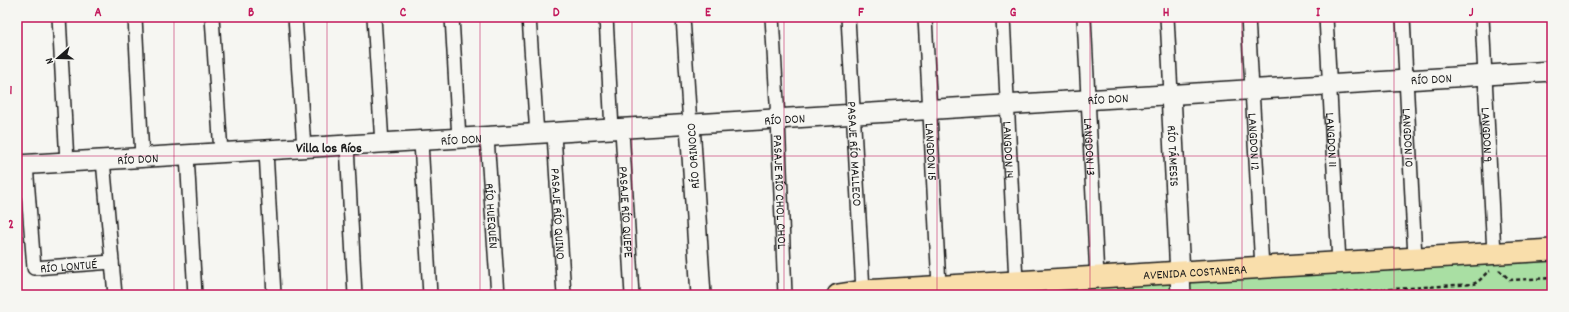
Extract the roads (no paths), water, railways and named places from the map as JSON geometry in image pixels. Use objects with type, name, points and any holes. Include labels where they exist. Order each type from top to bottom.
[{"type":"main road","name":"AVENIDA COSTANERA","points":[[849,294],[939,286],[1552,250]]},
{"type":"street","points":[[59,17],[67,162]]},
{"type":"street","points":[[135,17],[142,158]]},
{"type":"street","points":[[212,17],[221,153]]},
{"type":"street","points":[[295,17],[304,148]]},
{"type":"street","points":[[374,17],[382,144]]},
{"type":"street","points":[[452,17],[459,139]]},
{"type":"street","name":"PASAJE RÍO QUINO","points":[[529,17],[546,134],[564,295]]},
{"type":"street","name":"PASAJE RÍO QUEPE","points":[[606,17],[632,295]]},
{"type":"street","name":"RÍO ORINOCO","points":[[683,17],[701,295]]},
{"type":"street","name":"PASAJE RÍO CHOL CHOL","points":[[772,17],[778,119],[785,295]]},
{"type":"street","name":"PASAJE RÍO MALLECO","points":[[848,17],[853,115],[849,294]]},
{"type":"street","name":"LANGDON 15","points":[[925,17],[939,286]]},
{"type":"street","name":"LANGDON 14","points":[[1003,17],[1016,282]]},
{"type":"street","name":"LANGDON 13","points":[[1084,17],[1097,277]]},
{"type":"street","name":"RÍO TÁMESIS","points":[[1167,17],[1181,295]]},
{"type":"street","name":"LANGDON 12","points":[[1248,17],[1262,268]]},
{"type":"street","name":"LANGDON 11","points":[[1326,17],[1339,263]]},
{"type":"street","name":"LANGDON 10","points":[[1403,17],[1415,258]]},
{"type":"street","name":"LANGDON 9","points":[[1482,17],[1494,254]]},
{"type":"street","name":"RÍO DON","points":[[22,165],[487,138],[1008,104],[1552,71]]},
{"type":"street","name":"RÍO HUEQUÉN","points":[[487,138],[498,295]]},
{"type":"street","points":[[421,142],[430,295]]},
{"type":"street","points":[[347,146],[355,295]]},
{"type":"street","points":[[266,151],[274,295]]},
{"type":"street","points":[[187,155],[195,295]]},
{"type":"street","points":[[104,160],[115,295]]},
{"type":"street","name":"RÍO LONTUÉ","points":[[22,165],[34,268],[112,262]]},
{"type":"district","name":"Villa los Ríos","points":[[329,147]]}]
